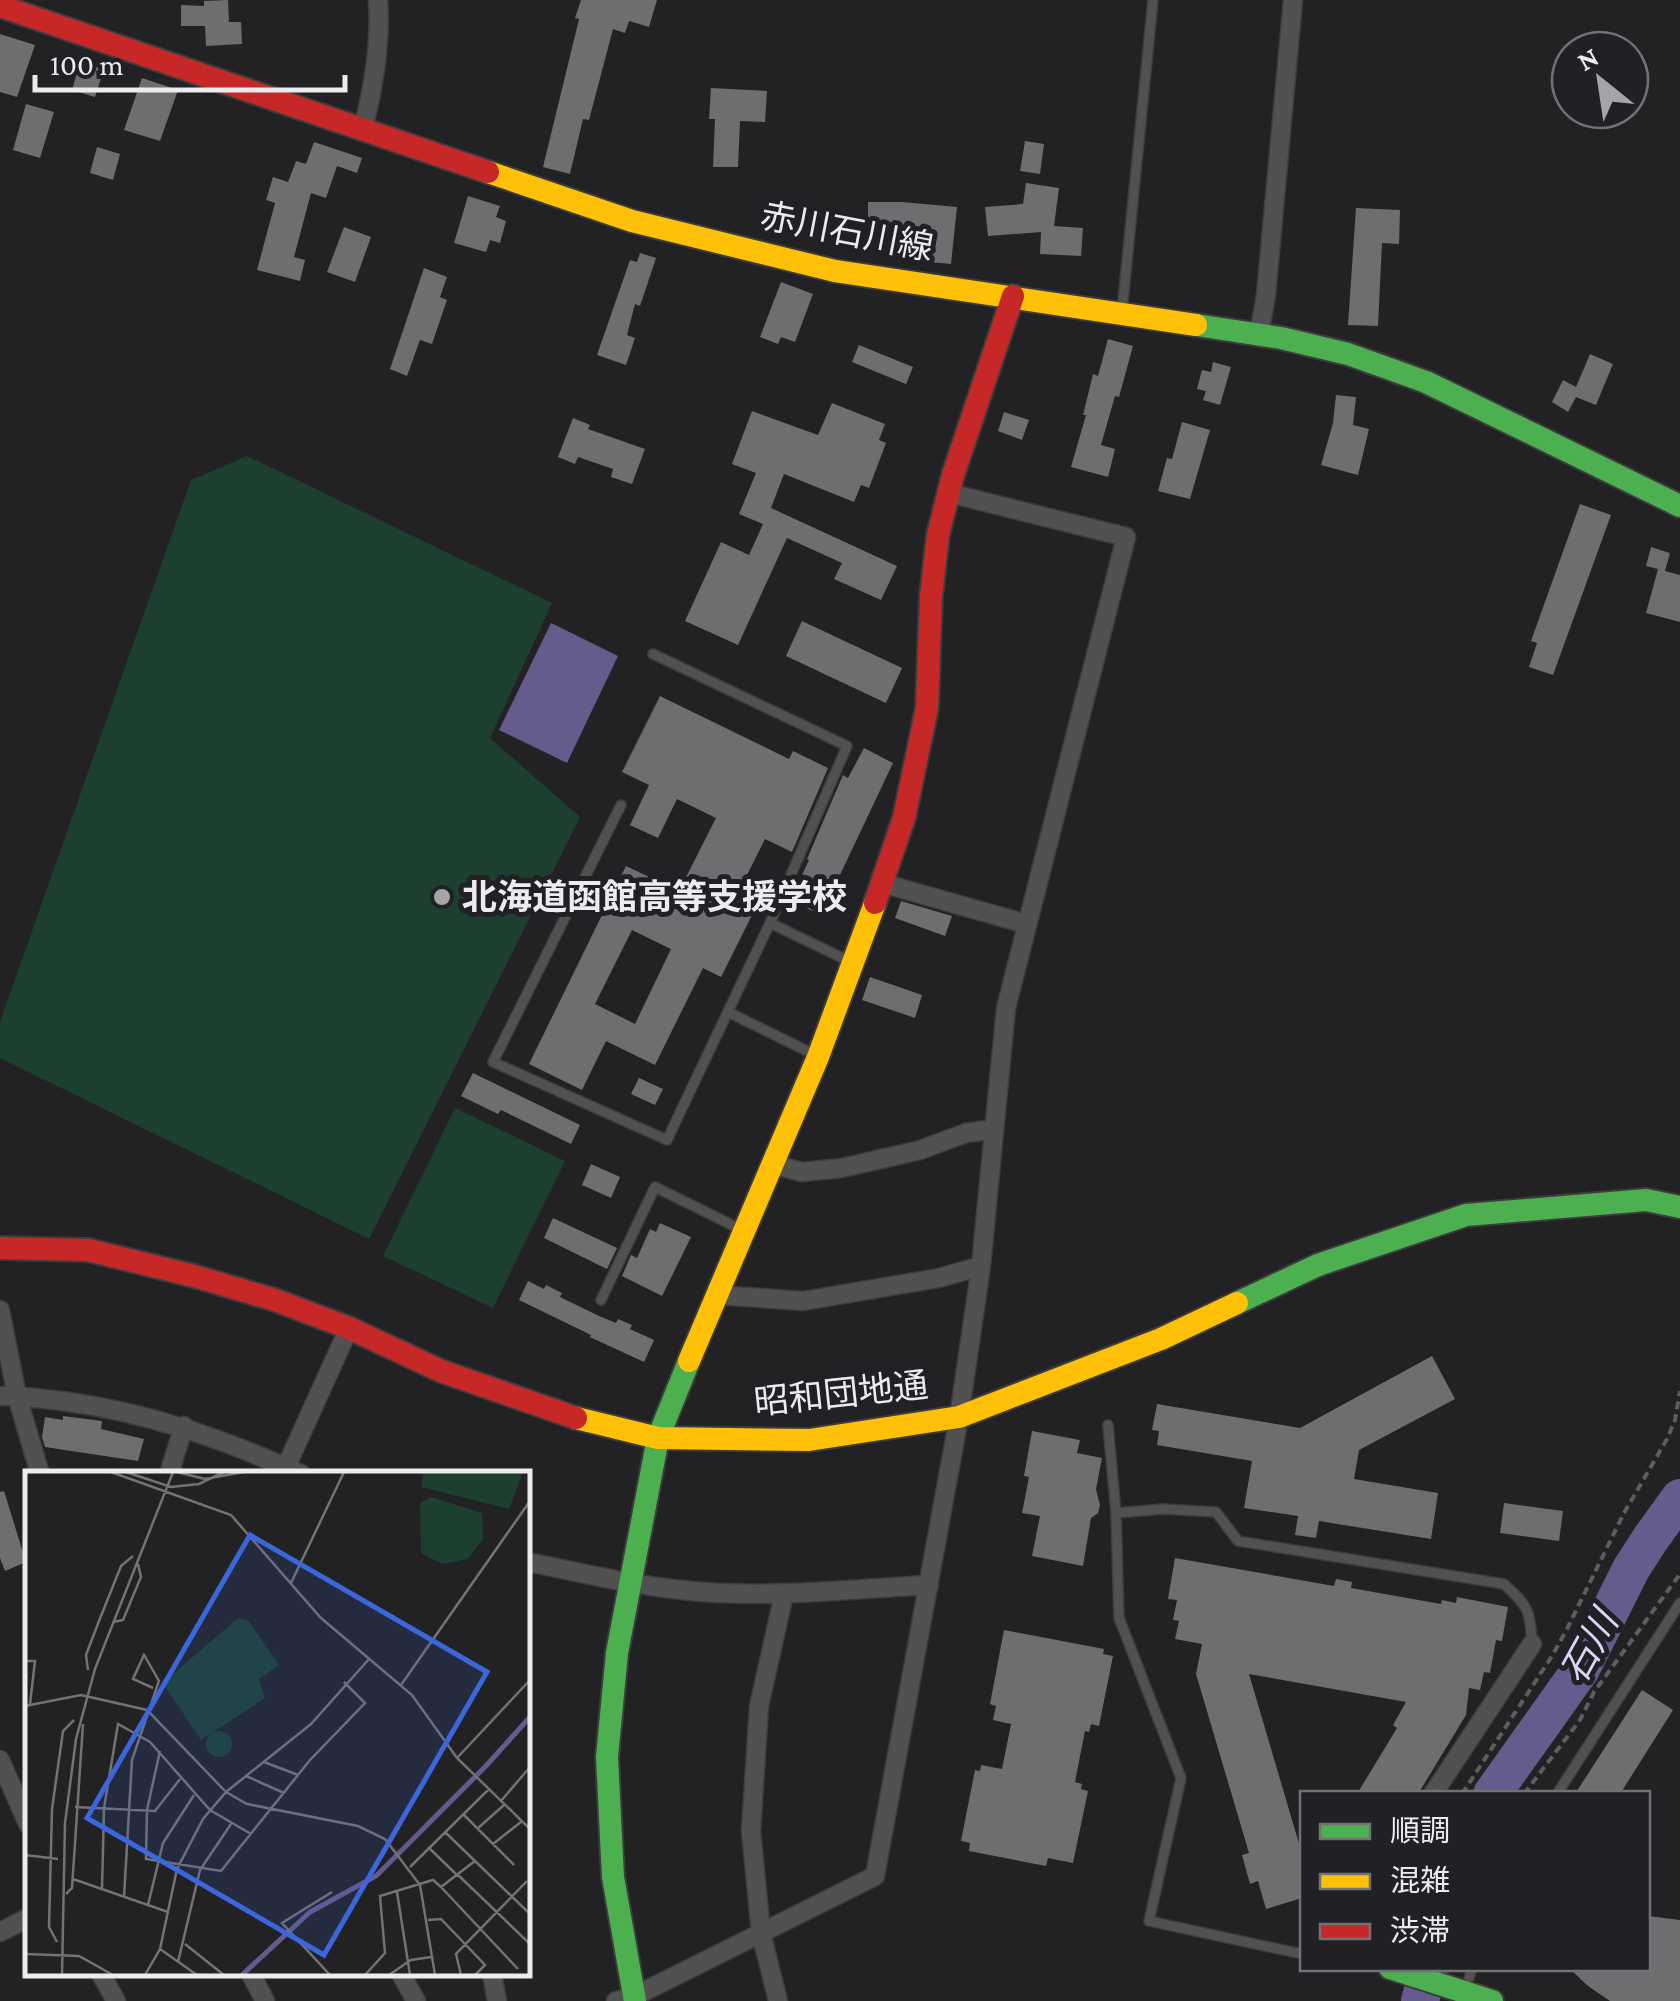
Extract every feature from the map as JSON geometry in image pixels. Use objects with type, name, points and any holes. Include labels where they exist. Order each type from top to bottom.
[{"type":"street","points":[[363,128],[377,64],[378,0]]},
{"type":"street","points":[[1258,335],[1266,296],[1293,0]]},
{"type":"street","name":"赤川石川線","points":[[0,6],[632,222],[834,271],[1258,335],[1348,354],[1426,382],[1680,506]]},
{"type":"street","points":[[949,493],[1126,537],[1006,1008],[981,1266],[929,1585],[875,1876],[628,2000],[613,1877],[608,1757],[617,1653],[658,1438],[818,1057],[904,818],[927,708],[931,596],[938,535],[949,493],[1013,296]]},
{"type":"street","points":[[882,883],[1026,924]]},
{"type":"street","points":[[772,1164],[802,1172],[842,1168],[920,1150],[966,1133],[994,1129]]},
{"type":"street","name":"昭和団地通","points":[[0,1248],[88,1250],[275,1300],[349,1328],[442,1371],[562,1415],[658,1438],[809,1440],[958,1417],[1161,1339],[1318,1265],[1466,1215],[1646,1200],[1680,1208]]},
{"type":"street","points":[[717,1295],[802,1301],[939,1278],[981,1266]]},
{"type":"street","points":[[0,1310],[9,1396],[39,1471]]},
{"type":"street","points":[[9,1396],[102,1406],[184,1426],[293,1470],[349,1328]]},
{"type":"street","points":[[173,1471],[184,1426]]},
{"type":"street","points":[[530,1562],[632,1583],[716,1593],[784,1594],[929,1585]]},
{"type":"street","points":[[778,2001],[761,1933],[751,1832],[759,1706],[784,1594]]},
{"type":"street","points":[[1436,1791],[1532,1644]]},
{"type":"street","points":[[0,1760],[25,1817]]},
{"type":"street","points":[[0,1932],[25,1920]]},
{"type":"street","points":[[1407,1971],[1464,1978],[1492,2001]]},
{"type":"street","points":[[102,1976],[116,2001]]},
{"type":"street","points":[[252,1976],[265,2001]]},
{"type":"street","points":[[402,1976],[416,2001]]},
{"type":"street","points":[[492,1976],[497,2001]]},
{"type":"lane","points":[[1122,314],[1153,0]]},
{"type":"lane","points":[[621,805],[493,1062],[667,1140],[770,922],[847,746],[653,654]]},
{"type":"lane","points":[[770,922],[854,964]]},
{"type":"lane","points":[[728,1012],[818,1057]]},
{"type":"lane","points":[[601,1300],[655,1187],[743,1230]]},
{"type":"lane","points":[[1108,1426],[1116,1513],[1119,1618],[1180,1778],[1149,1921],[1300,1954]]},
{"type":"lane","points":[[1116,1513],[1163,1509],[1216,1512],[1238,1541],[1504,1584],[1524,1602],[1530,1617],[1532,1644]]},
{"type":"lane","points":[[1560,1791],[1680,1603]]},
{"type":"path","points":[[1464,1791],[1568,1629],[1624,1512],[1668,1439],[1680,1391]]},
{"type":"path","points":[[1526,1791],[1569,1736],[1594,1692],[1680,1574]]},
{"type":"green space","points":[[247,456],[552,603],[490,738],[580,817],[369,1239],[0,1058],[0,1022],[191,480]]},
{"type":"green space","points":[[455,1108],[565,1161],[493,1308],[383,1256]]},
{"type":"shaded area","points":[[551,623],[618,656],[567,763],[499,730]]},
{"type":"building","points":[[228,0],[229,22],[241,22],[242,44],[206,46],[205,26],[181,26],[181,5],[204,6],[204,1]]},
{"type":"building","points":[[581,0],[657,0],[649,27],[629,21],[625,33],[613,29],[589,120],[583,119],[570,174],[543,167]]},
{"type":"building","points":[[0,34],[35,45],[17,97],[0,92]]},
{"type":"building","points":[[81,59],[105,66],[95,97],[72,90]]},
{"type":"building","points":[[142,78],[178,90],[160,141],[124,130]]},
{"type":"building","points":[[711,88],[767,91],[765,122],[740,121],[738,167],[713,167],[715,119],[709,119]]},
{"type":"building","points":[[26,104],[54,112],[40,158],[13,150]]},
{"type":"building","points":[[1025,141],[1044,144],[1040,174],[1020,171]]},
{"type":"building","points":[[314,142],[362,158],[357,173],[337,166],[326,198],[311,193],[294,257],[305,260],[300,281],[257,270],[275,203],[266,200],[273,177],[288,182],[296,161],[306,164]]},
{"type":"building","points":[[97,147],[120,154],[113,180],[90,173]]},
{"type":"building","points":[[1026,183],[1059,188],[1054,226],[1083,228],[1081,256],[1040,254],[1041,232],[988,236],[985,207],[1023,204]]},
{"type":"building","points":[[468,196],[500,206],[496,217],[506,221],[500,243],[490,240],[486,252],[454,243]]},
{"type":"building","points":[[868,202],[957,207],[951,264],[929,262],[931,243],[868,243]]},
{"type":"building","points":[[1356,208],[1400,210],[1399,244],[1382,243],[1378,326],[1348,325]]},
{"type":"building","points":[[344,227],[371,237],[355,282],[327,272]]},
{"type":"building","points":[[640,253],[656,258],[640,306],[635,304],[627,335],[635,338],[626,365],[597,355],[630,260],[637,262]]},
{"type":"building","points":[[424,268],[447,277],[440,297],[447,300],[432,344],[420,340],[407,376],[390,369]]},
{"type":"building","points":[[781,282],[813,294],[795,342],[781,337],[778,344],[760,337]]},
{"type":"building","points":[[1108,339],[1133,346],[1101,445],[1115,449],[1108,477],[1071,467],[1093,374],[1098,376]]},
{"type":"building","points":[[859,345],[913,367],[906,384],[852,362]]},
{"type":"building","points":[[1590,354],[1613,364],[1596,405],[1576,397],[1568,412],[1552,402],[1563,380],[1576,387]]},
{"type":"building","points":[[1213,362],[1231,367],[1220,405],[1203,400],[1206,391],[1197,389],[1202,370],[1211,372]]},
{"type":"building","points":[[1336,395],[1356,397],[1353,425],[1369,429],[1358,475],[1321,465]]},
{"type":"building","points":[[832,403],[885,424],[879,440],[886,443],[869,488],[861,485],[854,502],[784,474],[771,508],[897,566],[881,600],[834,579],[842,563],[787,538],[738,645],[685,621],[721,542],[749,555],[763,524],[739,514],[756,473],[732,464],[752,411],[818,435]]},
{"type":"building","points":[[1004,412],[1029,420],[1022,440],[998,431]]},
{"type":"building","points":[[573,418],[590,425],[588,429],[645,449],[632,484],[611,477],[613,469],[578,457],[575,464],[558,457]]},
{"type":"building","points":[[1182,422],[1210,430],[1190,499],[1158,491]]},
{"type":"building","points":[[1580,504],[1611,515],[1553,675],[1529,667],[1537,643],[1531,641]]},
{"type":"building","points":[[1651,547],[1670,553],[1665,571],[1680,575],[1680,622],[1646,613],[1658,569],[1646,566]]},
{"type":"building","points":[[802,621],[902,668],[886,703],[786,656]]},
{"type":"building","points":[[660,696],[789,759],[793,751],[828,768],[792,852],[765,839],[742,885],[762,895],[721,977],[703,968],[655,1065],[606,1041],[582,1090],[529,1064],[626,866],[679,891],[716,818],[677,799],[658,838],[630,825],[649,785],[622,772]],"holes":[[[632,930],[671,949],[635,1024],[595,1004]]]},
{"type":"building","points":[[864,748],[893,763],[821,915],[790,900],[843,775],[848,778]]},
{"type":"building","points":[[901,901],[952,916],[945,936],[895,918]]},
{"type":"building","points":[[870,977],[922,995],[915,1018],[862,1000]]},
{"type":"building","points":[[473,1073],[580,1125],[571,1144],[501,1110],[498,1114],[461,1096]]},
{"type":"building","points":[[639,1078],[663,1089],[655,1105],[631,1094]]},
{"type":"building","points":[[591,1164],[620,1177],[611,1198],[582,1185]]},
{"type":"building","points":[[553,1218],[617,1248],[607,1269],[544,1238]]},
{"type":"building","points":[[660,1223],[691,1237],[662,1296],[622,1276],[631,1255],[637,1258],[650,1229],[656,1232]]},
{"type":"building","points":[[528,1281],[544,1289],[546,1285],[562,1293],[560,1297],[599,1316],[632,1325],[630,1329],[654,1340],[644,1362],[519,1300]]},
{"type":"building","points":[[1432,1356],[1455,1399],[1359,1450],[1354,1479],[1438,1493],[1431,1539],[1319,1521],[1316,1538],[1295,1535],[1298,1516],[1244,1508],[1252,1461],[1157,1445],[1159,1431],[1152,1430],[1157,1404],[1300,1428]]},
{"type":"building","points":[[63,1416],[102,1421],[101,1429],[144,1439],[138,1461],[45,1447],[45,1417],[63,1420]]},
{"type":"building","points":[[1032,1431],[1080,1440],[1077,1453],[1102,1458],[1096,1489],[1100,1505],[1091,1518],[1083,1566],[1032,1556],[1040,1516],[1022,1513]]},
{"type":"building","points":[[4,1491],[25,1559],[25,1562],[5,1571],[0,1558],[0,1492]]},
{"type":"building","points":[[1504,1503],[1563,1511],[1559,1541],[1500,1533]]},
{"type":"building","points":[[1175,1558],[1334,1586],[1336,1579],[1352,1582],[1351,1588],[1441,1604],[1442,1600],[1456,1603],[1457,1597],[1508,1607],[1502,1641],[1496,1640],[1490,1673],[1484,1672],[1480,1690],[1469,1688],[1466,1715],[1420,1791],[1359,1791],[1397,1728],[1393,1725],[1406,1702],[1249,1674],[1300,1847],[1300,1899],[1266,1909],[1258,1881],[1250,1884],[1242,1855],[1249,1853],[1196,1674],[1202,1644],[1175,1639],[1179,1621],[1173,1620],[1177,1600],[1168,1599]]},
{"type":"building","points":[[1004,1630],[1104,1649],[1103,1654],[1113,1656],[1099,1726],[1091,1724],[1089,1732],[1085,1731],[1075,1782],[1088,1791],[1073,1863],[1048,1858],[1046,1866],[969,1851],[970,1843],[961,1841],[975,1770],[980,1771],[981,1765],[1002,1769],[1011,1724],[993,1720],[996,1706],[990,1704]]},
{"type":"building","points":[[1642,1690],[1673,1710],[1622,1791],[1577,1791]]},
{"type":"building","points":[[1650,1916],[1680,1920],[1680,2001],[1610,2001],[1572,1971],[1650,1971]]},
{"type":"waterway","name":"石川","points":[[1494,1791],[1581,1669],[1631,1569],[1680,1498]]},
{"type":"waterway","name":"石川","points":[[1420,2001],[1428,1971]]},
{"type":"traffic: fast","points":[[1196,325],[1281,338],[1348,354],[1426,382],[1680,506]]},
{"type":"traffic: fast","points":[[1237,1303],[1318,1265],[1466,1215],[1646,1200],[1680,1207]]},
{"type":"traffic: fast","points":[[635,2001],[613,1877],[607,1757],[617,1653],[658,1438],[689,1361]]},
{"type":"traffic: fast","points":[[1399,1971],[1492,2001]]},
{"type":"traffic: slow","points":[[488,172],[632,221],[835,271],[1196,325]]},
{"type":"traffic: slow","points":[[689,1361],[818,1057],[875,903]]},
{"type":"traffic: slow","points":[[576,1418],[658,1438],[809,1440],[959,1417],[1161,1339],[1237,1303]]},
{"type":"traffic: jam","points":[[0,6],[488,172]]},
{"type":"traffic: jam","points":[[875,903],[904,818],[927,708],[931,596],[938,535],[953,475],[1013,296]]},
{"type":"traffic: jam","points":[[0,1248],[88,1250],[194,1276],[275,1300],[349,1328],[441,1371],[576,1418]]},
{"type":"place","name":"北海道函館高等支援学校","points":[[442,897]]}]
